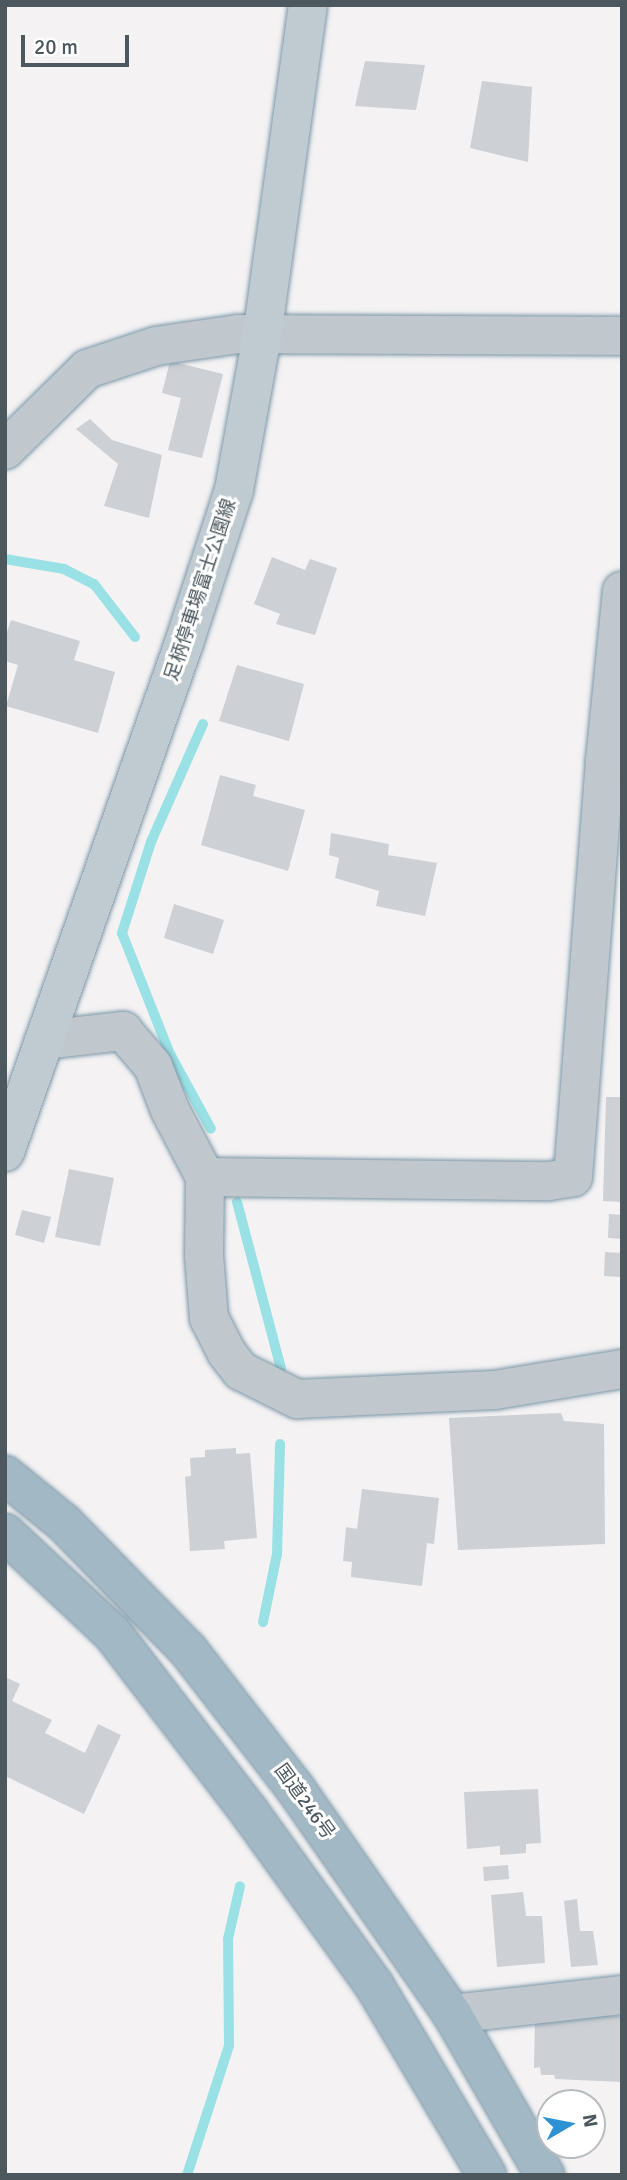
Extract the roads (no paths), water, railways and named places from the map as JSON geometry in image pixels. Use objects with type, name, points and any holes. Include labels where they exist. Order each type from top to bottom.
[{"type":"highway","name":"国道246号","points":[[5,1475],[64,1523],[188,1650],[295,1788],[452,2014],[545,2175]]},
{"type":"highway","points":[[5,1533],[112,1633],[250,1813],[374,1985],[487,2175]]},
{"type":"main road","name":"足柄停車場富士公園線","points":[[5,1152],[183,646],[234,490],[262,336],[308,5]]},
{"type":"street","points":[[5,450],[87,369],[156,346],[238,334],[622,336]]},
{"type":"street","points":[[205,1177],[549,1181],[573,1177],[605,761],[622,592]]},
{"type":"street","points":[[44,1040],[123,1031],[153,1066],[170,1110],[205,1177],[204,1255],[209,1318],[226,1352],[241,1371],[297,1399],[495,1390],[620,1379]]},
{"type":"street","points":[[452,2014],[622,1995]]},
{"type":"waterway","points":[[5,559],[64,569],[94,584],[135,637]]},
{"type":"waterway","points":[[203,724],[151,842],[122,933],[170,1054],[211,1129]]},
{"type":"waterway","points":[[237,1202],[281,1368]]},
{"type":"waterway","points":[[263,1622],[277,1554],[280,1444]]},
{"type":"waterway","points":[[187,2175],[229,2046],[228,1939],[240,1886]]}]
